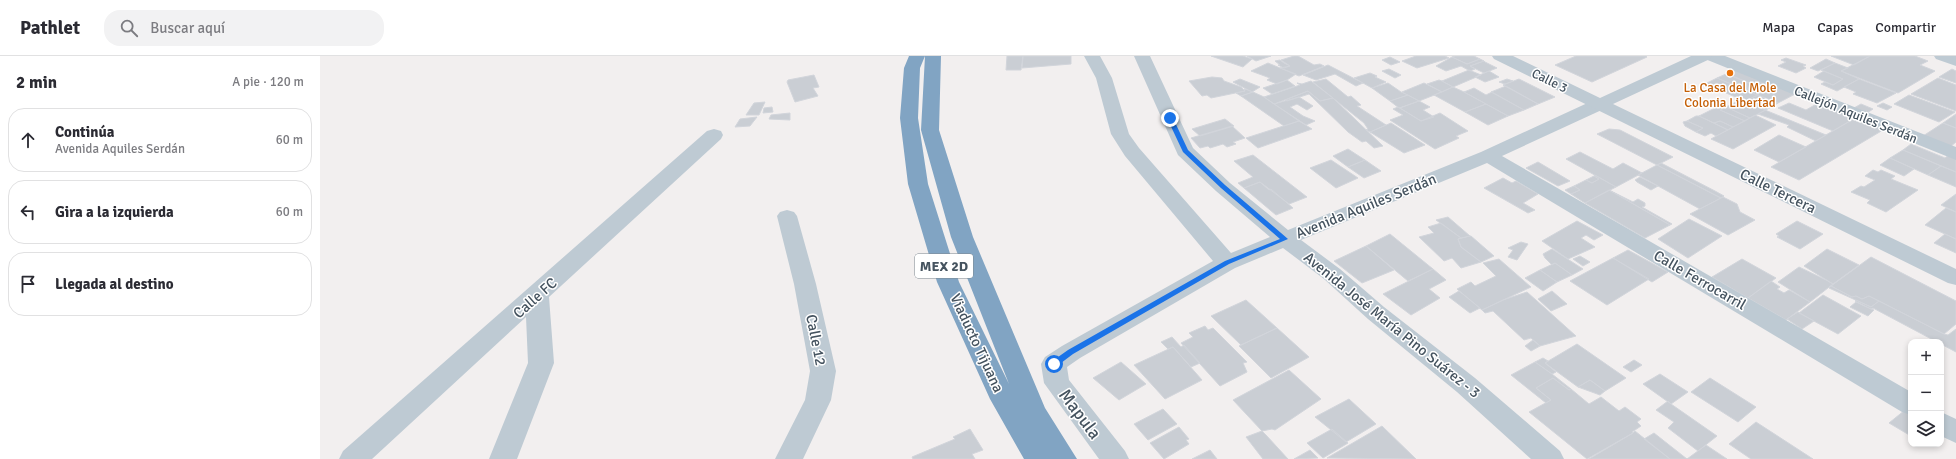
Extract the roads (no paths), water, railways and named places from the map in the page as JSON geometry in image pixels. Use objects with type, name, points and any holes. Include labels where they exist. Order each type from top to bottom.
[{"type":"highway","name":"Viaducto Tijuana","points":[[917,56],[912,68],[909,118],[918,184],[948,282],[1003,399],[1039,459]]},
{"type":"highway","name":"Viaducto Tijuana","points":[[934,56],[930,130],[962,237],[1033,412],[1063,459]]},
{"type":"street","points":[[1092,56],[1104,78],[1120,134],[1132,152],[1227,262]]},
{"type":"street","name":"Avenida José María Pino Suárez - 3","points":[[1142,56],[1185,151],[1285,239],[1332,274],[1376,313],[1466,386],[1550,459]]},
{"type":"street","name":"Calle 3","points":[[1500,56],[1600,104]]},
{"type":"street","name":"Avenida Aquiles Serdán","points":[[1054,364],[1071,352],[1227,262],[1488,156],[1704,56]]},
{"type":"street","name":"Callejón Aquiles Serdán","points":[[1711,56],[1956,154]]},
{"type":"street","points":[[1942,56],[1956,61]]},
{"type":"street","name":"Calle Tercera","points":[[1600,104],[1956,278]]},
{"type":"street","name":"Calle FC","points":[[353,459],[537,296],[714,135]]},
{"type":"street","name":"Calle Ferrocarril","points":[[1488,156],[1908,403]]},
{"type":"street","name":"Calle 12","points":[[787,216],[805,284],[823,371],[818,400],[789,459]]},
{"type":"street","points":[[503,459],[541,363],[537,296]]},
{"type":"street","name":"Mapula","points":[[1054,364],[1057,383],[1115,459]]},
{"type":"street","points":[[1944,425],[1956,432]]},
{"type":"place","name":"La Casa del Mole Colonia Libertad","points":[[1730,73]]}]
